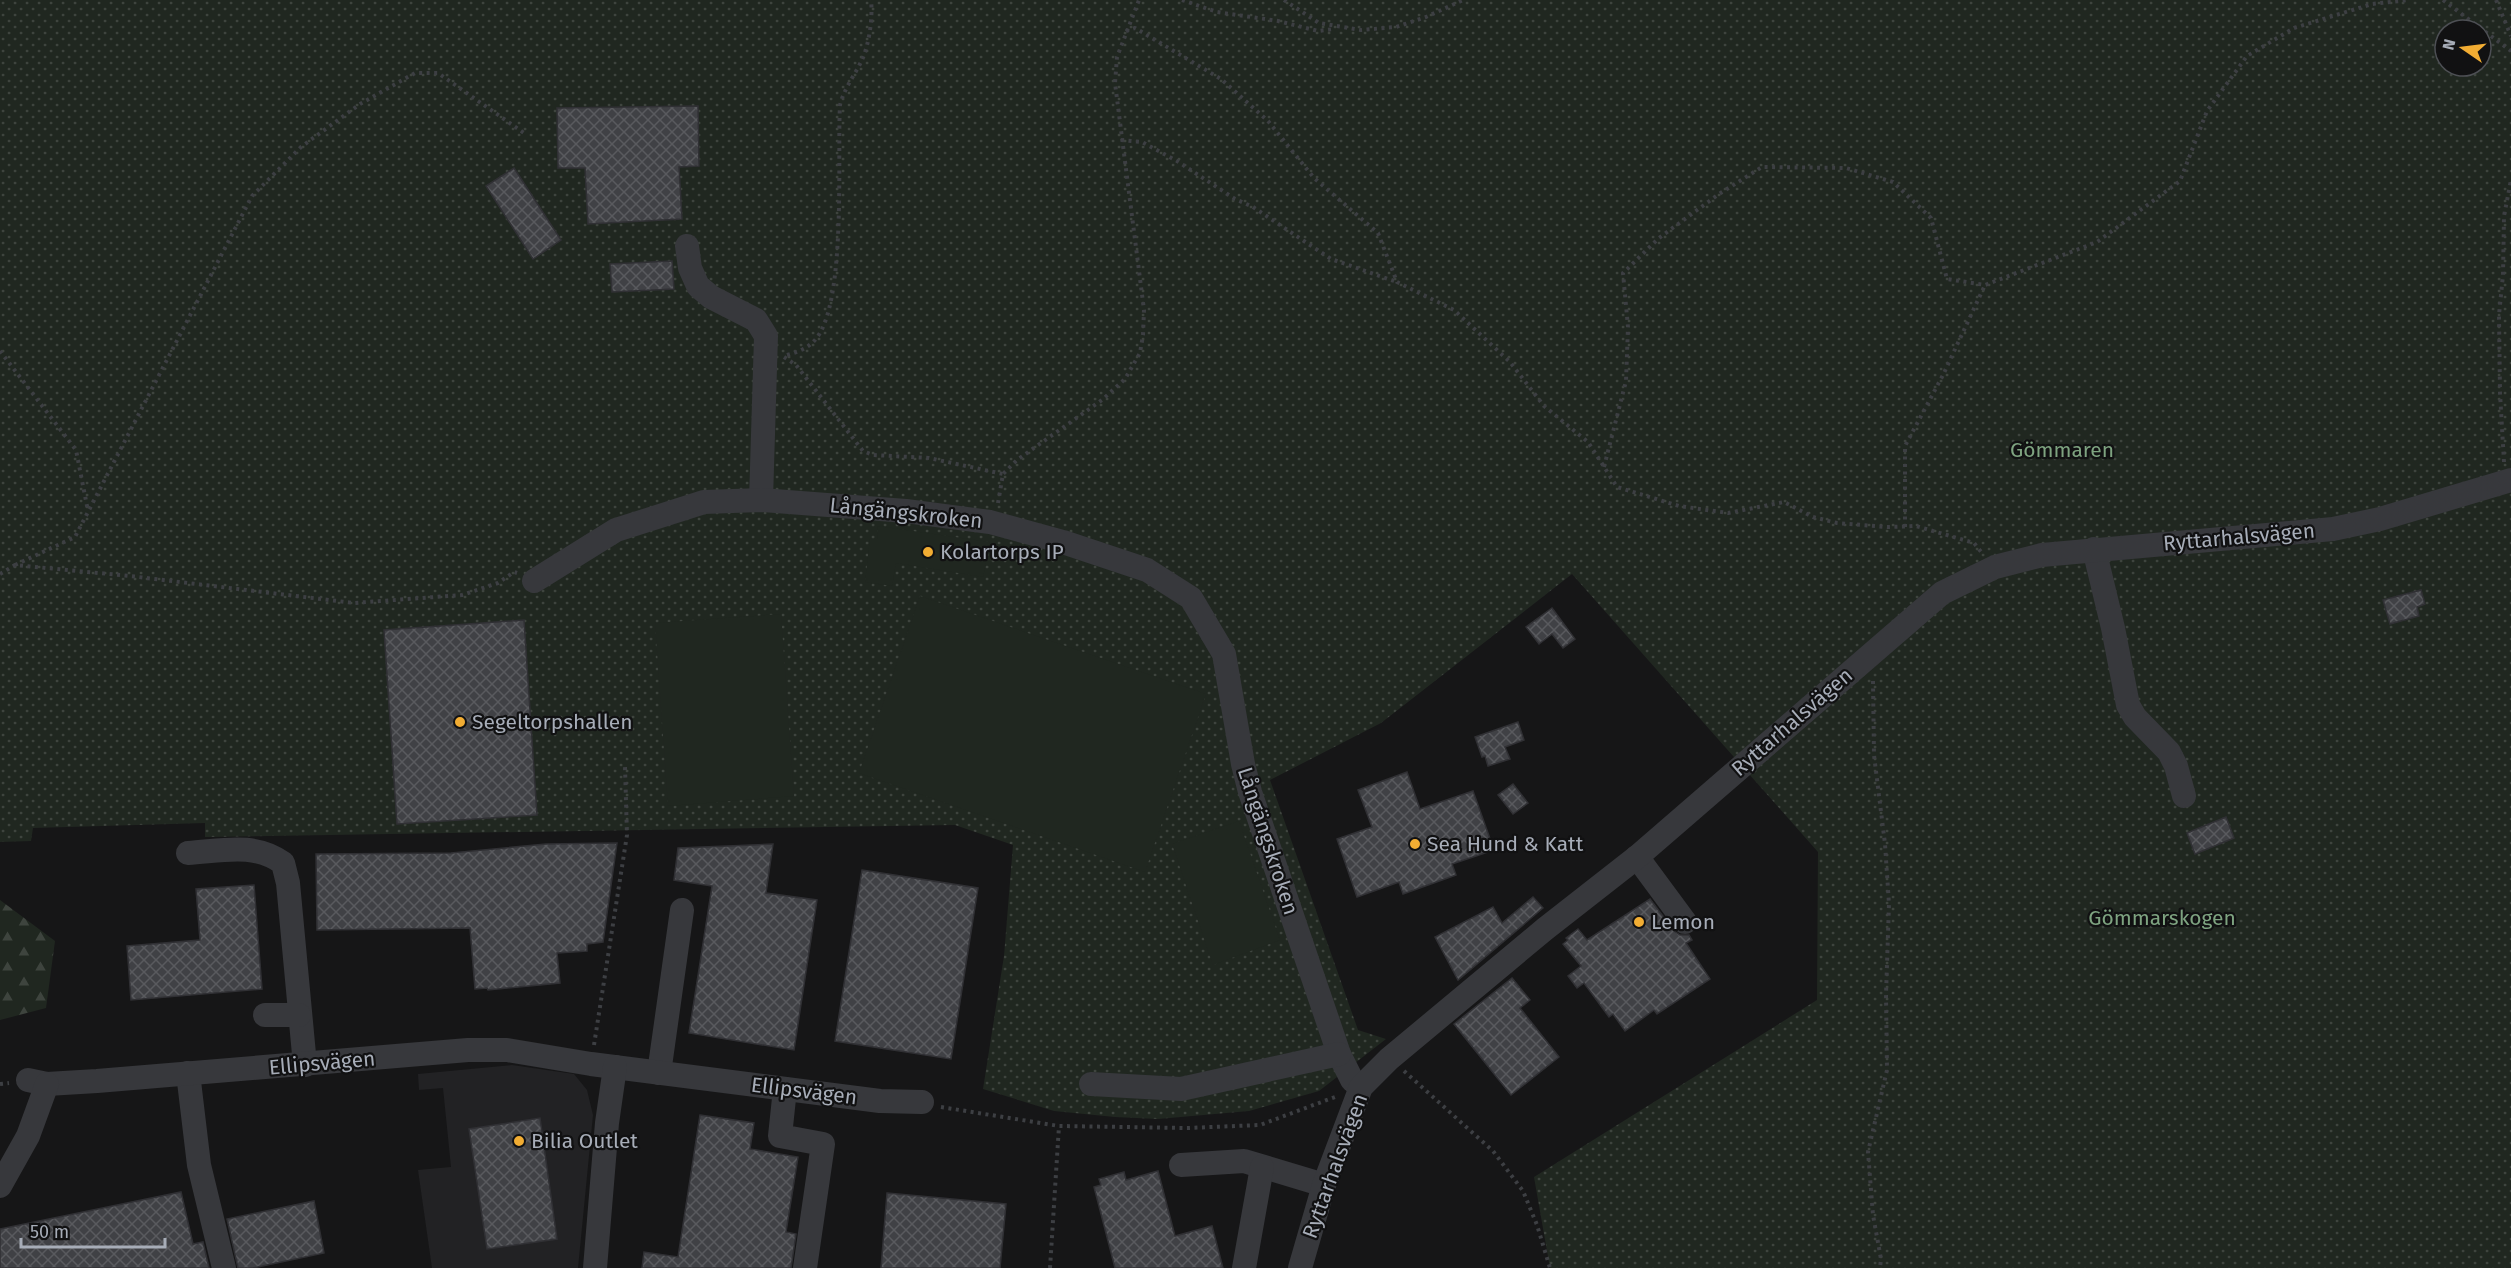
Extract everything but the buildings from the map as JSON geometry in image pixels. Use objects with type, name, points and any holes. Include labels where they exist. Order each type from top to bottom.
[{"type":"street","points":[[687,246],[690,268],[698,286],[711,297],[756,320],[766,336],[775,359],[761,500]]},
{"type":"street","name":"Ryttarhalsvägen","points":[[1300,1268],[1324,1185],[1361,1087],[1389,1059],[1545,929],[1637,857],[1942,593],[1995,567],[2042,555],[2333,529],[2380,519],[2501,483]]},
{"type":"street","name":"Långängskroken","points":[[523,573],[616,530],[704,502],[761,500],[906,511],[990,522],[1063,542],[1148,570],[1191,598],[1224,654],[1242,764],[1250,792],[1339,1054],[1352,1080],[1361,1087]]},
{"type":"street","points":[[2094,549],[2128,705],[2135,717],[2169,752],[2176,766],[2184,796]]},
{"type":"street","points":[[188,853],[252,849],[269,853],[283,863],[288,883],[304,1065]]},
{"type":"street","points":[[1637,857],[1685,922]]},
{"type":"street","points":[[659,1072],[682,910]]},
{"type":"street","points":[[265,1015],[299,1015]]},
{"type":"street","name":"Ellipsvägen","points":[[0,1186],[28,1136],[37,1082],[304,1065],[468,1050],[507,1050],[591,1064],[880,1101],[922,1102]]},
{"type":"street","points":[[1091,1084],[1181,1089],[1339,1054]]},
{"type":"street","points":[[595,1268],[607,1123],[615,1067]]},
{"type":"street","points":[[188,1073],[199,1165],[224,1268]]},
{"type":"street","points":[[785,1089],[780,1136],[823,1144],[805,1268]]},
{"type":"street","points":[[1181,1165],[1244,1161],[1324,1185]]},
{"type":"street","points":[[1244,1268],[1262,1167]]},
{"type":"path","points":[[775,359],[802,350],[815,340],[823,327],[830,306],[839,217],[840,105],[843,94],[863,59],[868,40],[871,0]]},
{"type":"path","points":[[1007,507],[998,504],[1003,474],[1017,460],[1101,400],[1125,378],[1140,353],[1144,310],[1114,83],[1117,57],[1139,0]]},
{"type":"path","points":[[1182,0],[1217,12],[1278,21],[1318,31],[1338,28]]},
{"type":"path","points":[[1284,0],[1319,23],[1360,30],[1396,27],[1426,17],[1463,0]]},
{"type":"path","points":[[1604,467],[1626,381],[1628,327],[1623,273],[1659,238],[1719,194],[1762,167],[1846,168],[1893,182],[1931,218],[1947,279],[1985,285],[2097,242],[2180,181],[2207,111],[2247,56],[2294,28],[2372,4],[2409,0]]},
{"type":"path","points":[[2444,0],[2511,51]]},
{"type":"path","points":[[2496,0],[2511,36]]},
{"type":"path","points":[[1126,31],[1135,28],[1221,78],[1268,121],[1314,178],[1378,233],[1397,282]]},
{"type":"path","points":[[0,574],[75,537],[252,196],[301,147],[360,104],[415,73],[438,73],[524,133]]},
{"type":"path","points":[[1121,140],[1142,142],[1177,161],[1235,199],[1253,207],[1331,259],[1397,282],[1454,310],[1510,362],[1544,406],[1588,442],[1617,487],[1679,506],[1728,513],[1784,502],[1813,517],[1837,522],[1916,526],[1974,543],[1995,567]]},
{"type":"path","points":[[2501,483],[2499,315],[2503,275],[2504,216],[2511,180]]},
{"type":"path","points":[[1905,526],[1905,446],[1943,375],[1985,285]]},
{"type":"path","points":[[0,351],[76,450],[88,512]]},
{"type":"path","points":[[775,359],[796,365],[863,451],[873,455],[929,458],[1003,474]]},
{"type":"path","points":[[15,565],[130,576],[354,603],[462,595],[523,573]]},
{"type":"path","points":[[1872,654],[1874,755],[1885,844],[1889,904],[1886,995],[1887,1070],[1868,1152],[1873,1215],[1881,1259],[1880,1268]]},
{"type":"path","points":[[591,1064],[627,835],[625,767]]},
{"type":"path","points":[[1389,1059],[1493,1151],[1523,1191],[1537,1225],[1550,1268]]},
{"type":"path","points":[[922,1102],[952,1109],[1059,1125],[1187,1128],[1260,1125],[1361,1087]]},
{"type":"path","points":[[1050,1268],[1059,1125]]},
{"type":"shaded area","name":"Bilia Outlet","points":[[512,1065],[574,1074],[587,1090],[593,1115],[578,1268],[432,1268],[418,1170],[451,1167],[443,1088],[419,1090],[418,1074]]},
{"type":"green space","name":"Gömmaren","points":[[0,0],[2511,0],[2511,1268],[1550,1268],[1534,1177],[1817,1000],[1818,852],[1572,574],[1381,723],[1270,780],[1358,1030],[1386,1039],[1319,1091],[1249,1111],[1158,1119],[1115,1117],[1054,1111],[983,1089],[1004,956],[1013,845],[955,825],[205,837],[205,823],[33,828],[31,841],[0,842]]},
{"type":"green space","name":"Kolartorps IP","points":[[878,526],[990,542],[983,577],[896,563],[892,586],[865,582],[870,539],[877,539]]},
{"type":"green space","points":[[920,596],[1206,694],[1145,872],[859,773]]},
{"type":"green space","points":[[781,614],[794,796],[668,806],[655,623]]},
{"type":"green space","points":[[1239,821],[1280,940],[1213,965],[1172,844]]},
{"type":"green space","points":[[0,900],[55,941],[46,1008],[0,1020]]},
{"type":"place","name":"Kolartorps IP","points":[[928,552]]},
{"type":"place","name":"Segeltorpshallen","points":[[460,722]]},
{"type":"place","name":"Sea Hund & Katt","points":[[1415,844]]},
{"type":"place","name":"Lemon","points":[[1639,922]]},
{"type":"place","name":"Bilia Outlet","points":[[519,1141]]},
{"type":"park label","name":"Gömmarskogen","points":[[2162,918]]}]
